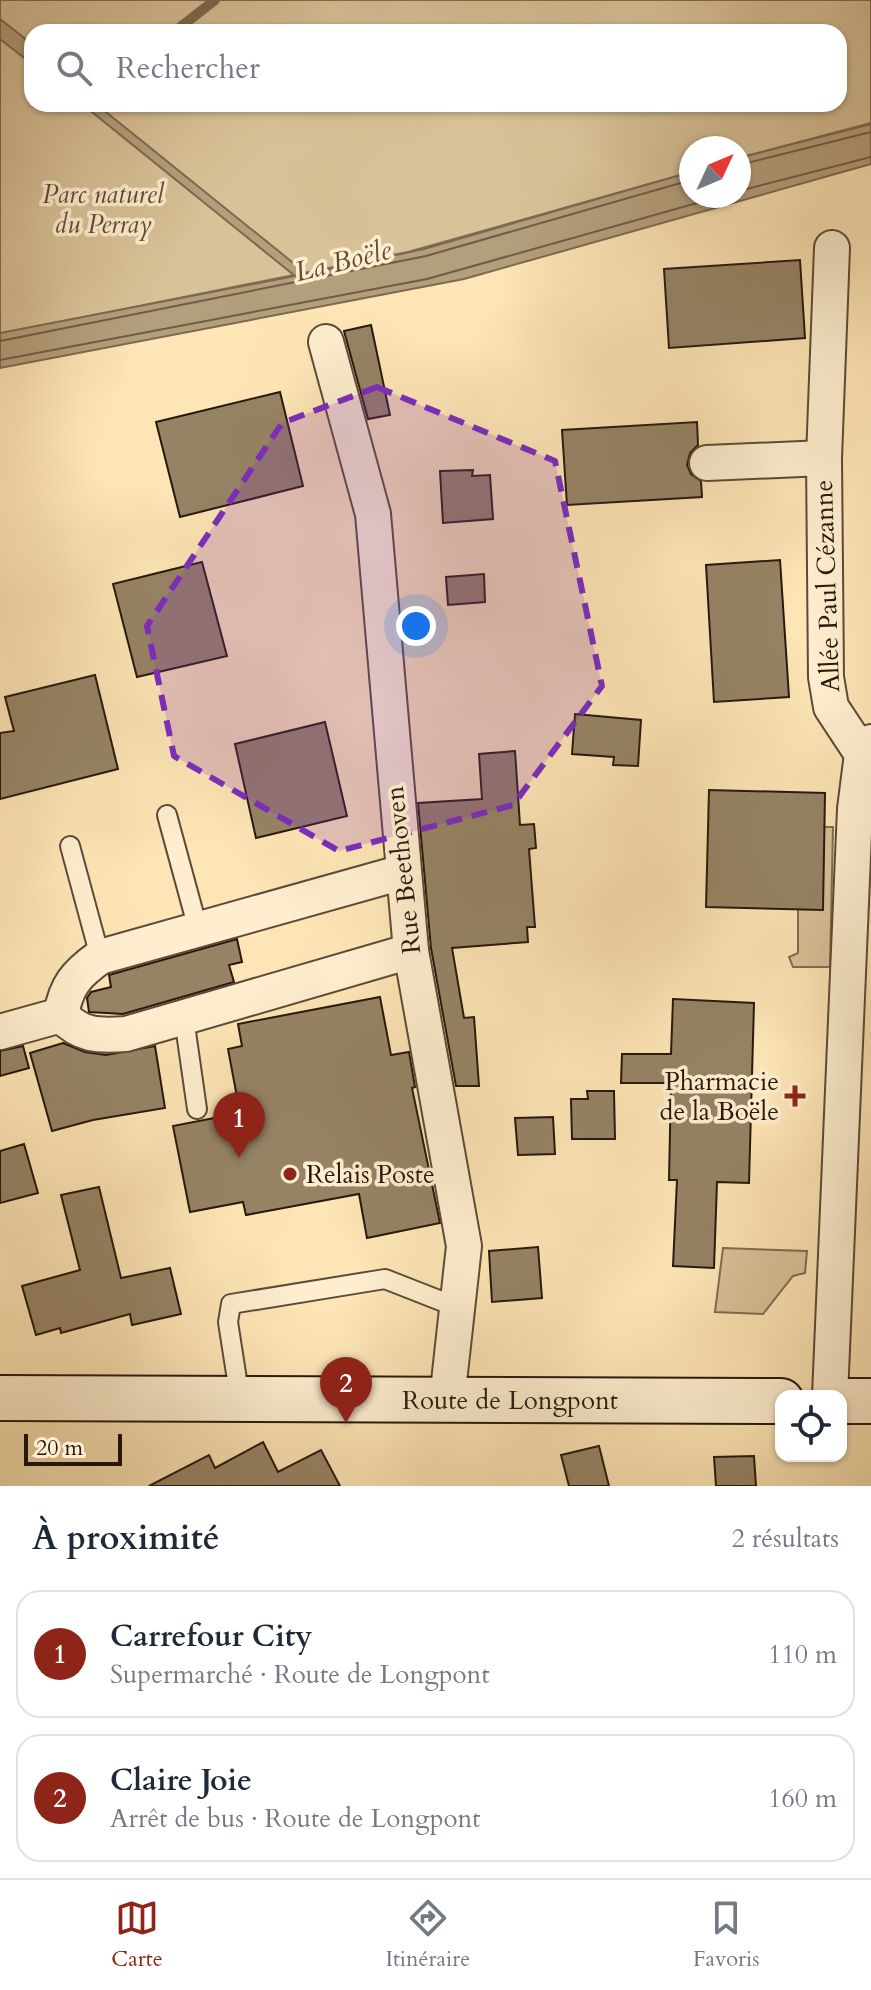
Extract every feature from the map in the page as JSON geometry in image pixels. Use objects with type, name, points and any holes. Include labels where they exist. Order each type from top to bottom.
[{"type":"main road","name":"Route de Longpont","points":[[0,1398],[775,1401]]},
{"type":"main road","points":[[847,1401],[871,1401]]},
{"type":"street","name":"Allée Paul Cézanne","points":[[832,248],[824,458],[826,677],[831,707],[866,748]]},
{"type":"street","name":"Rue Beethoven","points":[[326,342],[373,514],[411,951],[464,1246],[447,1400]]},
{"type":"street","name":"Allée Paul Cézanne","points":[[707,463],[824,458]]},
{"type":"street","points":[[830,1390],[855,809],[866,748]]},
{"type":"street","points":[[61,1015],[65,992],[76,974],[100,957],[403,872]]},
{"type":"street","points":[[61,1015],[76,1030],[96,1036],[126,1034],[411,951]]},
{"type":"street","points":[[0,1032],[61,1015]]},
{"type":"lane","points":[[167,815],[198,929]]},
{"type":"lane","points":[[70,846],[100,957]]},
{"type":"lane","points":[[184,1018],[197,1109]]},
{"type":"lane","points":[[240,1399],[228,1322],[231,1304],[385,1279],[459,1308]]},
{"type":"highlighted area","points":[[377,387],[555,461],[602,686],[513,805],[339,851],[174,756],[147,626],[282,423]]},
{"type":"green space","name":"Parc naturel du Perray","points":[[0,0],[871,0],[871,123],[751,155],[751,136],[679,136],[679,175],[408,252],[0,334]]},
{"type":"green space","points":[[824,827],[833,827],[830,967],[793,967],[789,957],[798,953],[798,909]]},
{"type":"green space","points":[[723,1248],[807,1251],[805,1273],[793,1276],[763,1314],[715,1312]]},
{"type":"water","points":[[0,19],[24,38],[24,58],[0,39]]},
{"type":"water","points":[[92,112],[106,112],[307,274],[424,249],[679,175],[679,208],[715,208],[464,279],[0,368],[0,333],[295,276]]},
{"type":"water","points":[[871,124],[871,164],[751,198],[751,155]]},
{"type":"building","points":[[800,260],[805,338],[669,348],[664,269]]},
{"type":"building","points":[[371,325],[390,415],[368,419],[344,331]]},
{"type":"building","points":[[280,392],[303,486],[180,517],[156,422]]},
{"type":"building","points":[[697,422],[698,445],[690,453],[687,465],[691,474],[701,481],[702,497],[567,505],[562,430]]},
{"type":"building","points":[[473,470],[472,476],[490,475],[493,519],[443,523],[440,471]]},
{"type":"building","points":[[780,560],[789,697],[714,702],[706,565]]},
{"type":"building","points":[[202,562],[227,656],[137,677],[113,584]]},
{"type":"building","points":[[484,574],[485,602],[448,605],[446,577]]},
{"type":"building","points":[[95,675],[118,769],[0,799],[0,733],[14,731],[5,697]]},
{"type":"building","points":[[575,714],[641,720],[638,766],[613,765],[614,757],[572,754]]},
{"type":"building","points":[[325,722],[347,816],[256,838],[235,744]]},
{"type":"building","points":[[515,751],[520,825],[534,824],[536,848],[529,849],[535,927],[527,927],[528,942],[452,948],[464,1018],[474,1017],[479,1086],[456,1086],[431,948],[418,803],[482,799],[479,754]]},
{"type":"building","points":[[709,790],[825,793],[823,910],[706,907]]},
{"type":"building","points":[[237,939],[242,962],[229,965],[234,982],[123,1014],[89,1012],[87,998],[91,992],[111,987],[109,975]]},
{"type":"building","points":[[380,997],[391,1055],[409,1052],[415,1087],[412,1088],[440,1223],[367,1238],[359,1194],[246,1215],[243,1202],[190,1212],[173,1126],[240,1113],[228,1049],[242,1046],[238,1024]]},
{"type":"building","points":[[673,999],[754,1003],[749,1183],[717,1182],[714,1268],[673,1266],[677,1180],[669,1180],[671,1083],[621,1083],[622,1054],[671,1054]]},
{"type":"building","points":[[63,1043],[85,1052],[106,1055],[155,1046],[165,1108],[93,1120],[52,1131],[30,1053]]},
{"type":"building","points":[[23,1046],[29,1068],[0,1076],[0,1051]]},
{"type":"building","points":[[587,1091],[614,1091],[615,1139],[572,1139],[571,1099],[588,1099]]},
{"type":"building","points":[[553,1117],[555,1154],[518,1155],[515,1118]]},
{"type":"building","points":[[24,1144],[38,1193],[0,1203],[0,1151]]},
{"type":"building","points":[[99,1187],[121,1278],[170,1268],[181,1314],[132,1325],[130,1314],[61,1333],[60,1328],[36,1335],[22,1286],[80,1270],[61,1195]]},
{"type":"building","points":[[538,1247],[542,1298],[492,1302],[489,1251]]},
{"type":"building","points":[[263,1442],[278,1472],[321,1450],[340,1486],[149,1486],[209,1455],[215,1468]]},
{"type":"building","points":[[599,1446],[609,1486],[569,1486],[561,1455]]},
{"type":"building","points":[[754,1456],[756,1486],[716,1486],[714,1457]]},
{"type":"waterway","points":[[184,24],[215,0]]},
{"type":"place","name":"Pharmacie de la Boële","points":[[795,1096]]},
{"type":"place","name":"Carrefour City","points":[[239,1158]]},
{"type":"place","name":"Relais Poste","points":[[290,1174]]},
{"type":"place","name":"Claire Joie","points":[[346,1423]]},
{"type":"water label","name":"La Boële","points":[[343,261]]}]
